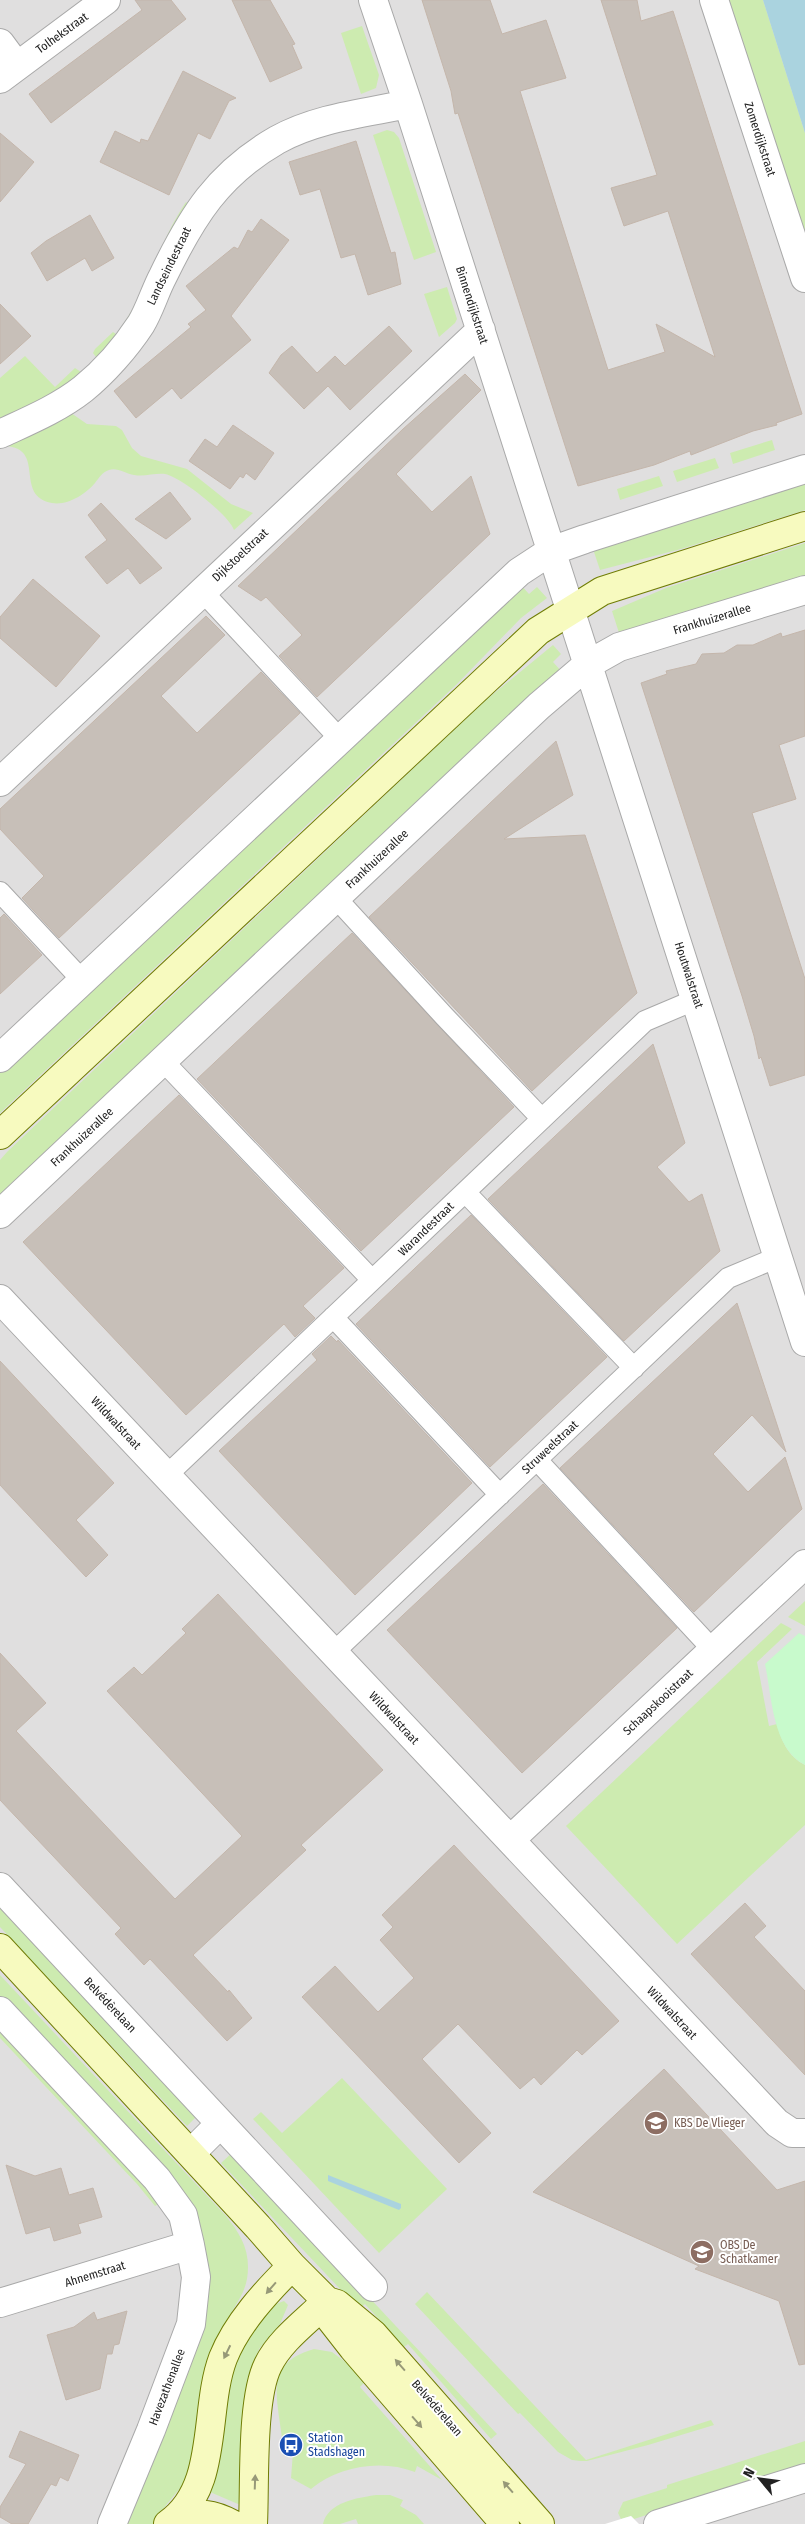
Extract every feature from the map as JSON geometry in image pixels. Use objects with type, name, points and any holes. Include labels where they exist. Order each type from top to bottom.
[{"type":"main road","points":[[0,1135],[538,631],[602,591],[805,526]]},
{"type":"main road","name":"Belvédèrelaan","points":[[0,1948],[292,2266],[327,2300],[338,2304],[373,2334],[540,2524]]},
{"type":"main road","points":[[173,2520],[196,2491],[202,2472],[209,2417],[223,2358],[252,2310],[292,2266]]},
{"type":"main road","points":[[253,2524],[258,2416],[262,2381],[269,2364],[283,2344],[327,2300]]},
{"type":"main road","name":"Belvédèrelaan","points":[[327,2300],[328,2316],[353,2348],[505,2524]]},
{"type":"main road","points":[[173,2520],[201,2512],[216,2516],[232,2524]]},
{"type":"street","name":"Tolhekstraat","points":[[0,43],[9,72],[106,0]]},
{"type":"street","name":"Binnendijkstraat","points":[[373,0],[408,104],[569,610]]},
{"type":"street","name":"Zomerdijkstraat","points":[[714,0],[805,278]]},
{"type":"street","name":"Landseindestraat","points":[[0,434],[36,417],[83,389],[114,357],[141,323],[184,232],[210,194],[243,163],[278,139],[318,123],[408,104]]},
{"type":"street","name":"Dijkstoelstraat","points":[[0,782],[480,330]]},
{"type":"street","points":[[0,1058],[519,572],[551,552],[805,469]]},
{"type":"street","name":"Frankhuizerallee","points":[[0,1214],[539,706],[587,665],[619,647],[805,590]]},
{"type":"street","points":[[202,591],[340,739]]},
{"type":"street","name":"Houtwalstraat","points":[[569,610],[697,999],[805,1342]]},
{"type":"street","points":[[0,892],[82,980]]},
{"type":"street","points":[[336,898],[542,1119]]},
{"type":"street","name":"Warandestraat","points":[[166,1476],[645,1021],[697,999]]},
{"type":"street","points":[[162,1061],[372,1280]]},
{"type":"street","points":[[465,1192],[634,1368]]},
{"type":"street","name":"Struweelstraat","points":[[333,1653],[728,1278],[778,1257]]},
{"type":"street","name":"Wildwalstraat","points":[[0,1299],[777,2123],[799,2133]]},
{"type":"street","points":[[333,1317],[500,1495]]},
{"type":"street","points":[[537,1460],[713,1650]]},
{"type":"street","name":"Schaapskooistraat","points":[[510,1840],[805,1564]]},
{"type":"street","name":"Belvédèrelaan","points":[[0,1887],[373,2287]]},
{"type":"street","points":[[0,2010],[158,2179],[183,2215],[190,2245]]},
{"type":"street","points":[[190,2153],[220,2124]]},
{"type":"street","name":"Ahnemstraat","points":[[0,2304],[190,2245]]},
{"type":"street","name":"Havezathenallee","points":[[112,2524],[151,2430],[191,2324],[196,2277],[190,2245]]},
{"type":"street","points":[[658,2524],[805,2478]]},
{"type":"shaded area","points":[[0,0],[805,0],[805,2524],[0,2524]]},
{"type":"green space","points":[[729,0],[763,0],[805,133],[805,238]]},
{"type":"green space","points":[[362,26],[379,75],[376,88],[361,94],[341,33]]},
{"type":"green space","points":[[387,130],[394,132],[399,138],[436,252],[414,260],[373,135]]},
{"type":"green space","points":[[186,202],[188,204],[125,329],[96,357],[93,353],[95,349],[113,332],[116,334],[127,319],[167,235]]},
{"type":"green space","points":[[447,287],[457,319],[439,337],[424,294]]},
{"type":"green space","points":[[25,356],[55,387],[75,368],[81,372],[81,375],[71,383],[0,423],[0,378]]},
{"type":"green space","points":[[71,413],[87,424],[116,426],[122,430],[132,448],[141,456],[187,469],[231,504],[253,513],[234,530],[214,506],[182,482],[165,474],[142,476],[115,469],[104,472],[87,491],[70,501],[52,503],[41,499],[34,491],[25,455],[17,449],[5,446]]},
{"type":"green space","points":[[772,440],[775,450],[733,464],[730,453]]},
{"type":"green space","points":[[715,458],[719,468],[677,482],[673,471]]},
{"type":"green space","points":[[659,476],[663,486],[620,500],[617,489]]},
{"type":"green space","points":[[805,477],[805,510],[681,549],[600,570],[592,546]]},
{"type":"green space","points":[[805,543],[805,577],[620,636],[612,611],[666,588]]},
{"type":"green space","points":[[519,583],[529,594],[537,587],[547,598],[521,618],[457,684],[0,1113],[0,1070]]},
{"type":"green space","points":[[553,645],[561,654],[553,662],[563,673],[0,1201],[0,1160],[7,1152],[486,700]]},
{"type":"green space","points":[[805,1601],[805,1626],[788,1617]]},
{"type":"green space","points":[[781,1623],[792,1629],[757,1662],[769,1726],[777,1724],[786,1748],[805,1765],[805,1825],[677,1944],[566,1826]]},
{"type":"green space","points":[[799,1633],[805,1636],[805,1765],[794,1757],[786,1747],[780,1734],[772,1706],[765,1664]]},
{"type":"green space","points":[[0,1904],[198,2115],[187,2126],[0,1927]]},
{"type":"green space","points":[[0,1975],[226,2216],[238,2233],[248,2259],[245,2286],[224,2330],[190,2474],[153,2524],[122,2524],[195,2344],[162,2170],[0,1997]]},
{"type":"green space","points":[[0,2023],[163,2201],[155,2206],[137,2184],[0,2038]]},
{"type":"green space","points":[[342,2078],[447,2189],[379,2253],[253,2119],[261,2112],[282,2133]]},
{"type":"green space","points":[[233,2152],[497,2434],[491,2439],[408,2344],[404,2347],[365,2304],[359,2309],[221,2163]]},
{"type":"green space","points":[[427,2292],[586,2460],[711,2420],[714,2425],[587,2461],[572,2460],[558,2452],[520,2413],[518,2414],[415,2304]]},
{"type":"green space","points":[[284,2301],[288,2305],[280,2324],[259,2349],[251,2370],[241,2501],[238,2504],[210,2492],[227,2370],[268,2307]]},
{"type":"green space","points":[[314,2349],[332,2352],[368,2379],[360,2387],[442,2480],[417,2466],[415,2472],[388,2466],[361,2467],[347,2470],[322,2481],[311,2489],[291,2478],[294,2439],[282,2438],[277,2383],[287,2363],[298,2355]]},
{"type":"green space","points":[[805,2441],[805,2464],[634,2519],[631,2516],[621,2519],[618,2513],[623,2502],[667,2488],[667,2485]]},
{"type":"green space","points":[[376,2495],[390,2495],[403,2500],[400,2506],[416,2515],[424,2524],[358,2524],[356,2519],[340,2524],[323,2524],[331,2511],[344,2502]]},
{"type":"water","points":[[763,0],[805,0],[805,133]]},
{"type":"water","points":[[328,2175],[401,2204],[401,2208],[399,2210],[328,2181]]},
{"type":"pier","points":[[631,2516],[639,2524],[605,2524],[621,2519]]},
{"type":"building","points":[[135,0],[171,0],[186,19],[51,123],[29,94],[142,10]]},
{"type":"building","points":[[232,0],[270,0],[295,44],[292,45],[302,68],[270,82]]},
{"type":"building","points":[[422,0],[490,0],[502,34],[546,20],[566,78],[520,91],[608,370],[665,352],[656,324],[715,357],[668,211],[624,226],[611,188],[657,175],[601,0],[637,0],[641,21],[673,11],[802,414],[776,423],[777,425],[753,431],[691,455],[690,451],[654,465],[578,486],[458,113],[455,114],[451,91]]},
{"type":"building","points":[[183,71],[236,98],[229,101],[210,139],[198,133],[169,195],[100,162],[115,131],[140,143],[141,139],[148,141]]},
{"type":"building","points":[[0,133],[34,162],[0,202]]},
{"type":"building","points":[[356,141],[391,253],[395,252],[401,284],[368,295],[355,254],[341,258],[320,189],[300,195],[289,162]]},
{"type":"building","points":[[90,215],[114,258],[92,271],[85,258],[47,281],[31,253],[46,241]]},
{"type":"building","points":[[261,219],[289,240],[231,316],[251,340],[181,399],[172,388],[136,418],[114,391],[191,327],[188,324],[206,310],[186,286],[234,247],[238,249],[248,230],[252,232]]},
{"type":"building","points":[[0,304],[31,336],[0,364]]},
{"type":"building","points":[[389,326],[412,351],[350,410],[328,386],[304,409],[269,373],[281,355],[292,346],[317,373],[335,356],[345,366]]},
{"type":"building","points":[[465,374],[481,390],[396,474],[432,512],[471,476],[490,534],[317,697],[279,656],[302,635],[266,597],[261,601],[238,586],[403,429]]},
{"type":"building","points":[[233,425],[274,453],[255,480],[246,473],[243,478],[240,476],[230,489],[189,461],[205,439],[217,447]]},
{"type":"building","points":[[170,492],[191,519],[166,539],[135,519]]},
{"type":"building","points":[[101,503],[162,568],[140,584],[128,568],[107,584],[85,557],[107,540],[88,515]]},
{"type":"building","points":[[33,579],[100,636],[56,687],[0,638],[0,617]]},
{"type":"building","points":[[206,616],[225,635],[161,696],[197,733],[261,672],[300,713],[59,938],[22,898],[44,876],[0,829],[0,809]]},
{"type":"building","points":[[805,630],[805,736],[779,745],[796,799],[752,813],[805,979],[805,1075],[770,1086],[761,1057],[759,1059],[742,996],[641,683],[667,674],[666,671],[696,664],[702,654],[724,653],[737,645],[753,645],[781,633],[782,637]]},
{"type":"building","points":[[556,741],[573,795],[504,839],[585,835],[637,993],[532,1091],[369,917]]},
{"type":"building","points":[[4,914],[42,955],[0,994],[0,918]]},
{"type":"building","points":[[352,933],[514,1107],[361,1251],[197,1079]]},
{"type":"building","points":[[653,1044],[685,1143],[657,1167],[689,1202],[702,1194],[720,1251],[624,1341],[488,1199]]},
{"type":"building","points":[[179,1095],[344,1268],[303,1306],[315,1318],[295,1337],[284,1324],[186,1415],[23,1242]]},
{"type":"building","points":[[471,1215],[607,1357],[490,1467],[356,1324]]},
{"type":"building","points":[[737,1303],[786,1452],[752,1415],[713,1454],[748,1492],[785,1457],[802,1509],[694,1612],[560,1468]]},
{"type":"building","points":[[331,1336],[337,1342],[338,1340],[472,1483],[355,1595],[219,1451],[317,1360],[312,1354]]},
{"type":"building","points":[[0,1361],[114,1483],[76,1520],[108,1555],[86,1577],[0,1485]]},
{"type":"building","points":[[543,1484],[677,1628],[522,1773],[387,1630]]},
{"type":"building","points":[[218,1594],[383,1770],[301,1845],[306,1850],[193,1955],[228,1992],[229,1990],[252,2018],[227,2041],[150,1959],[144,1965],[115,1934],[121,1928],[0,1800],[0,1653],[46,1703],[16,1731],[175,1899],[242,1836],[107,1691],[134,1667],[142,1675],[186,1633],[182,1629]]},
{"type":"building","points":[[454,1845],[619,2021],[582,2055],[577,2050],[541,2085],[534,2077],[520,2089],[458,2024],[422,2059],[491,2133],[459,2163],[302,1997],[335,1966],[378,2012],[414,1978],[380,1940],[393,1927],[382,1915]]},
{"type":"building","points":[[745,1903],[766,1926],[754,1937],[805,1991],[805,2075],[691,1954]]},
{"type":"building","points":[[664,2069],[777,2190],[805,2181],[805,2364],[799,2365],[779,2301],[695,2269],[699,2266],[533,2192]]},
{"type":"building","points":[[6,2165],[35,2176],[61,2168],[69,2195],[93,2188],[102,2217],[78,2224],[81,2233],[54,2241],[50,2227],[26,2234]]},
{"type":"building","points":[[127,2311],[119,2344],[114,2345],[112,2354],[107,2354],[100,2389],[66,2400],[47,2335],[74,2327],[94,2312],[97,2320]]},
{"type":"building","points":[[20,2431],[79,2455],[68,2481],[60,2477],[56,2486],[51,2484],[28,2524],[12,2524],[0,2517],[0,2507],[26,2464],[9,2457]]},
{"type":"place","name":"KBS De Vlieger","points":[[656,2123]]},
{"type":"place","name":"OBS De Schatkamer","points":[[702,2252]]},
{"type":"place","name":"Station Stadshagen","points":[[291,2445]]}]
